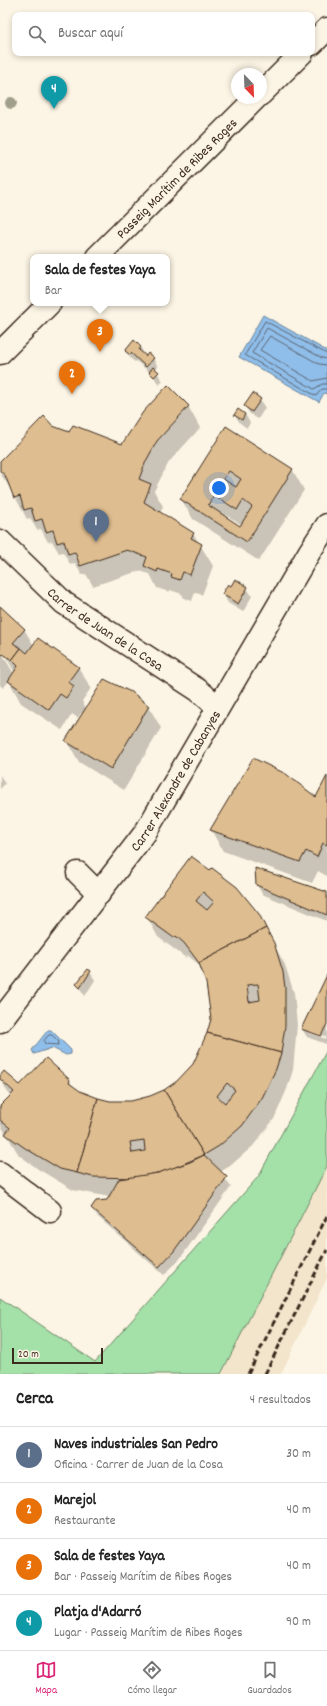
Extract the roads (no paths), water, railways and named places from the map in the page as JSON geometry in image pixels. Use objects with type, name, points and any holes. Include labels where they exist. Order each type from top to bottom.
[{"type":"street","points":[[315,41],[327,29]]},
{"type":"street","points":[[267,88],[299,56]]},
{"type":"street","name":"Passeig Marítim de Ribes Roges","points":[[100,254],[250,104]]},
{"type":"street","points":[[0,353],[47,306]]},
{"type":"street","name":"Carrer Alexandre de Cabanyes","points":[[0,1021],[145,833],[310,551],[327,525]]},
{"type":"street","name":"Carrer de Juan de la Cosa","points":[[0,542],[64,603],[198,690],[218,707]]},
{"type":"street","points":[[78,873],[99,894]]},
{"type":"street","points":[[0,1173],[50,1211]]},
{"type":"water","points":[[263,315],[327,351],[327,394],[324,393],[319,402],[239,357]]},
{"type":"water","points":[[48,1030],[51,1030],[71,1050],[71,1054],[66,1055],[52,1048],[34,1054],[32,1050]]},
{"type":"railway","points":[[248,1374],[327,1216]]},
{"type":"railway","points":[[265,1374],[327,1250]]},
{"type":"place","name":"Platja d'Adarró","points":[[54,109]]},
{"type":"place","name":"Sala de festes Yaya","points":[[100,352]]},
{"type":"place","name":"Marejol","points":[[72,394]]},
{"type":"place","name":"Naves industriales San Pedro","points":[[96,542]]}]
